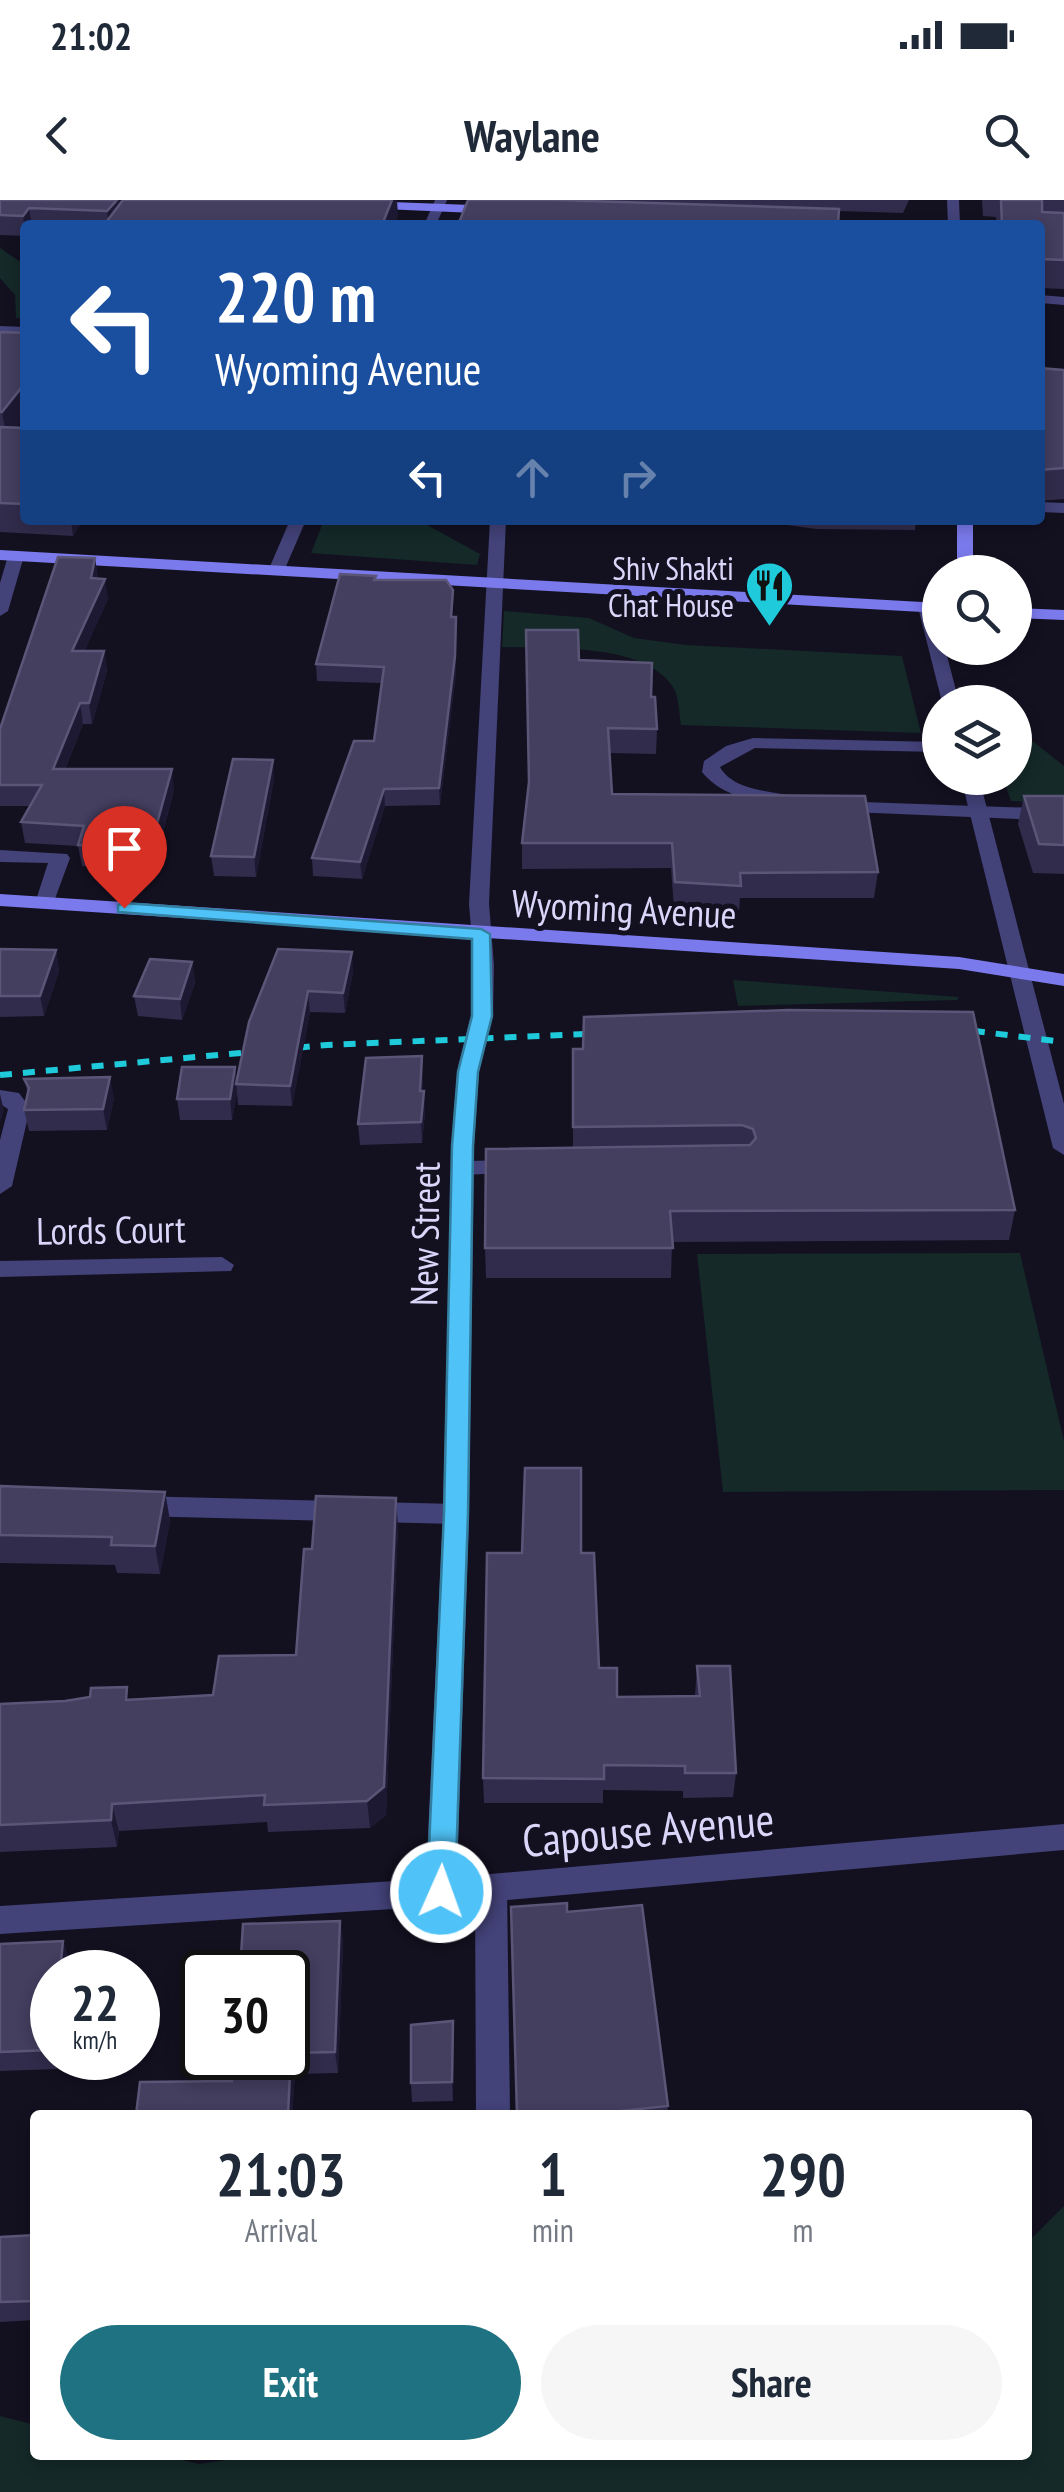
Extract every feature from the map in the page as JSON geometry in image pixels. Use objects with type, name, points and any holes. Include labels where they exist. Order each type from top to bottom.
[{"type":"main road","points":[[341,204],[440,204],[517,211]]},
{"type":"main road","points":[[965,525],[965,555]]},
{"type":"main road","points":[[8,556],[922,607]]},
{"type":"main road","points":[[1032,613],[1064,615]]},
{"type":"main road","name":"Wyoming Avenue","points":[[0,900],[958,963],[1064,980]]},
{"type":"street","points":[[276,571],[296,525]]},
{"type":"street","name":"New Street","points":[[441,1892],[456,1514],[463,1168],[468,1072],[482,1016],[478,904],[498,525]]},
{"type":"street","points":[[0,611],[8,556]]},
{"type":"street","points":[[922,747],[752,743],[720,756],[710,772],[722,782],[753,794],[812,806],[1064,815]]},
{"type":"street","points":[[974,795],[1062,1136]]},
{"type":"street","points":[[0,856],[60,858],[45,903]]},
{"type":"street","points":[[0,1097],[11,1098],[19,1108],[0,1186]]},
{"type":"street","points":[[463,1168],[542,1167]]},
{"type":"street","name":"Lords Court","points":[[0,1269],[222,1265]]},
{"type":"street","points":[[99,1506],[456,1514]]},
{"type":"street","name":"Capouse Avenue","points":[[0,1920],[441,1892],[1064,1837]]},
{"type":"street","points":[[491,1888],[493,2110]]},
{"type":"green space","points":[[0,248],[20,262],[20,318],[16,318],[15,295],[0,278]]},
{"type":"green space","points":[[322,525],[427,525],[480,554],[477,565],[311,553]]},
{"type":"green space","points":[[504,611],[589,618],[634,638],[686,645],[902,656],[921,733],[681,725],[675,691],[659,672],[641,662],[594,651],[502,647]]},
{"type":"green space","points":[[1032,741],[1064,766],[1064,804],[1011,801],[1009,795],[1032,795]]},
{"type":"green space","points":[[733,980],[959,997],[738,1006]]},
{"type":"green space","points":[[1020,1253],[1064,1441],[1064,1490],[723,1492],[697,1254]]},
{"type":"green space","points":[[1064,2206],[1064,2492],[0,2492],[0,2416],[30,2424],[30,2460],[182,2460],[199,2464],[227,2460],[1032,2460],[1032,2238]]},
{"type":"building","points":[[0,200],[117,200],[107,211],[29,208],[23,216],[0,215]]},
{"type":"building","points":[[123,200],[392,200],[384,220],[108,220]]},
{"type":"building","points":[[468,200],[839,209],[838,220],[460,220]]},
{"type":"building","points":[[1001,200],[1042,200],[1042,212],[1064,213],[1064,260],[1045,259],[1045,220],[1002,220]]},
{"type":"building","points":[[0,332],[20,333],[20,389],[0,412]]},
{"type":"building","points":[[1045,368],[1064,370],[1064,468],[1045,470]]},
{"type":"building","points":[[0,427],[20,428],[20,504],[0,503]]},
{"type":"building","points":[[58,557],[95,558],[91,578],[105,579],[72,651],[104,651],[89,703],[80,703],[53,769],[172,769],[150,849],[78,845],[84,826],[21,822],[42,785],[0,785],[0,729]]},
{"type":"building","points":[[340,574],[376,576],[374,580],[446,580],[453,590],[451,617],[456,617],[439,788],[384,789],[360,862],[312,858],[354,741],[374,741],[384,667],[316,664]]},
{"type":"building","points":[[526,630],[578,630],[579,660],[652,663],[651,697],[655,697],[657,729],[608,728],[612,794],[865,796],[878,872],[740,873],[741,886],[675,882],[672,843],[522,843],[529,782]]},
{"type":"building","points":[[233,759],[273,760],[254,857],[211,856]]},
{"type":"building","points":[[1024,796],[1064,796],[1064,845],[1039,844]]},
{"type":"building","points":[[0,949],[56,950],[40,996],[0,996]]},
{"type":"building","points":[[278,949],[352,952],[343,993],[308,991],[290,1086],[236,1084],[249,1022]]},
{"type":"building","points":[[150,959],[192,962],[180,999],[134,996]]},
{"type":"building","points":[[788,1010],[973,1012],[1015,1210],[670,1211],[673,1248],[485,1248],[486,1149],[750,1145],[756,1138],[753,1129],[742,1125],[573,1127],[573,1049],[583,1049],[584,1017]]},
{"type":"building","points":[[422,1056],[421,1122],[358,1124],[366,1058]]},
{"type":"building","points":[[182,1067],[235,1067],[230,1099],[177,1099]]},
{"type":"building","points":[[110,1077],[103,1109],[24,1110],[29,1088],[24,1079]]},
{"type":"building","points":[[525,1468],[581,1468],[581,1553],[594,1553],[599,1668],[617,1668],[617,1697],[700,1696],[697,1666],[730,1666],[736,1773],[685,1773],[685,1766],[604,1765],[604,1779],[483,1778],[487,1553],[522,1553]]},
{"type":"building","points":[[0,1486],[165,1492],[155,1546],[111,1545],[112,1537],[0,1535]]},
{"type":"building","points":[[316,1496],[396,1498],[384,1787],[367,1801],[264,1805],[265,1795],[112,1804],[111,1820],[0,1825],[0,1704],[90,1697],[91,1688],[127,1687],[126,1700],[213,1695],[219,1656],[296,1655],[304,1549],[312,1549]]},
{"type":"building","points":[[567,1903],[567,1912],[642,1905],[668,2106],[631,2110],[517,2110],[511,1907]]},
{"type":"building","points":[[340,1921],[335,2052],[310,2053],[310,1950],[241,1950],[243,1924]]},
{"type":"building","points":[[63,1941],[62,1950],[30,1950],[30,2051],[0,2052],[0,1944]]},
{"type":"building","points":[[453,2021],[452,2082],[411,2083],[411,2025]]},
{"type":"building","points":[[290,2080],[288,2110],[137,2110],[140,2082]]},
{"type":"building","points":[[30,2235],[30,2301],[0,2302],[0,2237]]},
{"type":"railway","points":[[950,1028],[1064,1042]]},
{"type":"railway","points":[[0,1075],[327,1045],[610,1033]]},
{"type":"place","name":"Shiv Shakti Chat House","points":[[769,628]]},
{"type":"route","points":[[124,908],[481,934],[482,1016],[468,1072],[462,1146],[456,1514],[441,1892]]}]
